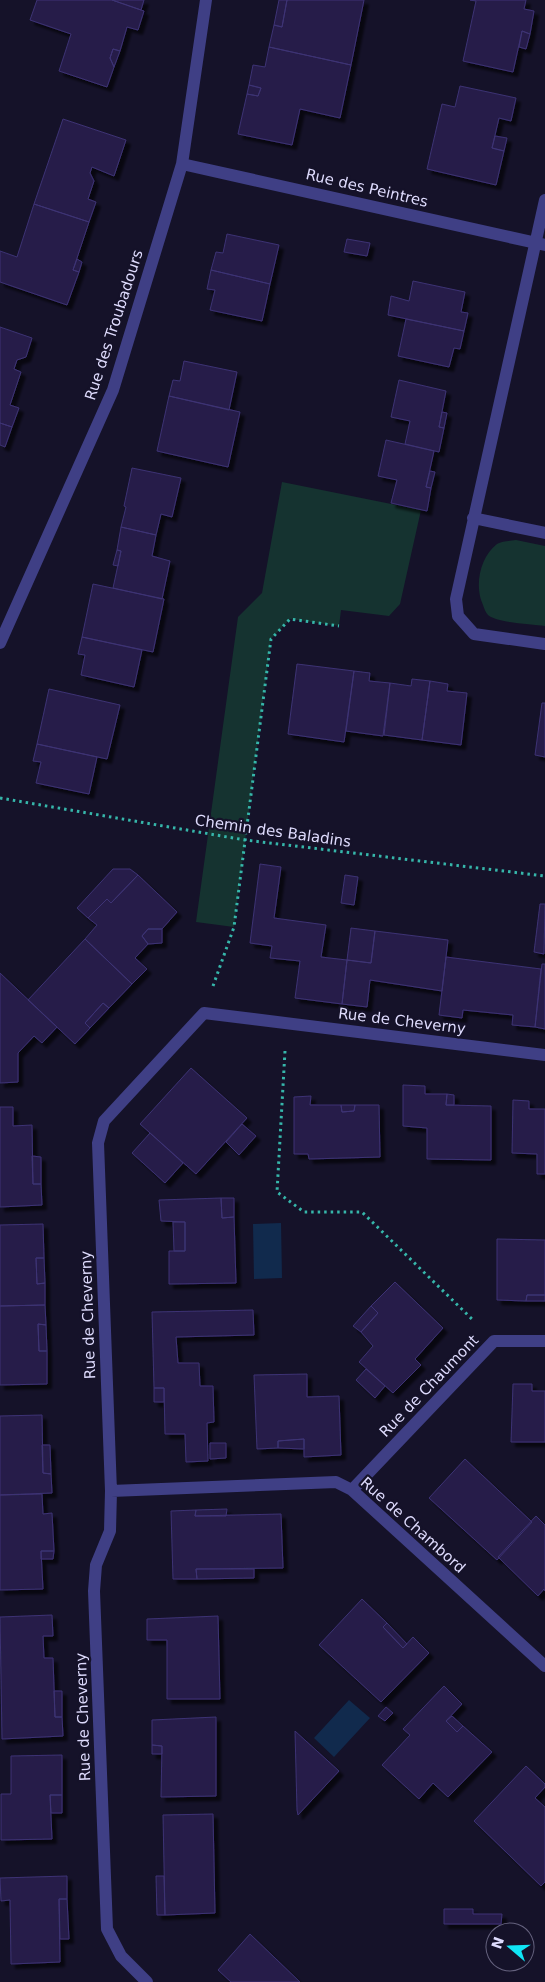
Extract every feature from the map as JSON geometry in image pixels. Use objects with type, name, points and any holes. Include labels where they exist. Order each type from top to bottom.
[{"type":"street","name":"Rue des Troubadours","points":[[0,643],[113,390],[182,164],[206,0]]},
{"type":"street","name":"Rue des Peintres","points":[[182,164],[541,244]]},
{"type":"street","points":[[545,200],[541,244],[473,518],[456,599],[458,616],[474,634],[545,644]]},
{"type":"street","points":[[473,518],[545,533]]},
{"type":"street","name":"Rue de Cheverny","points":[[147,1982],[120,1956],[107,1929],[94,1591],[96,1565],[110,1531],[111,1492],[98,1143],[104,1121],[204,1013],[545,1055]]},
{"type":"street","name":"Rue de Chaumont","points":[[352,1490],[494,1341],[545,1341]]},
{"type":"street","name":"Rue de Chambord","points":[[111,1492],[336,1482],[352,1490],[545,1666]]},
{"type":"path","points":[[204,1013],[234,927],[271,639],[290,619],[339,626]]},
{"type":"path","name":"Chemin des Baladins","points":[[0,798],[245,840],[545,876]]},
{"type":"path","points":[[286,1024],[277,1192],[304,1212],[362,1212],[494,1341]]},
{"type":"green space","points":[[282,482],[421,510],[400,604],[389,616],[341,610],[339,626],[290,619],[271,639],[234,927],[196,922],[238,617],[262,593]]},
{"type":"green space","points":[[516,540],[545,546],[545,626],[492,618],[484,608],[480,597],[480,572],[486,556],[497,544]]},
{"type":"water","points":[[281,1223],[282,1278],[254,1279],[253,1224]]},
{"type":"water","points":[[349,1700],[370,1718],[334,1757],[314,1738]]},
{"type":"building","points":[[37,0],[112,0],[144,11],[138,30],[127,27],[120,51],[113,49],[110,58],[114,67],[107,87],[59,71],[71,34],[30,20]]},
{"type":"building","points":[[112,0],[144,0],[141,10]]},
{"type":"building","points":[[279,0],[287,0],[282,27],[274,25]]},
{"type":"building","points":[[287,0],[364,0],[351,65],[269,47],[274,25],[282,27]]},
{"type":"building","points":[[470,0],[526,0],[524,9],[534,11],[530,34],[522,31],[513,72],[463,61],[476,1]]},
{"type":"building","points":[[522,31],[530,34],[526,49],[519,47]]},
{"type":"building","points":[[269,47],[351,65],[340,118],[300,109],[292,145],[238,134],[247,94],[258,96],[261,88],[249,85],[253,65],[265,67]]},
{"type":"building","points":[[113,49],[120,51],[114,67],[110,58]]},
{"type":"building","points":[[249,85],[261,88],[258,96],[247,94]]},
{"type":"building","points":[[460,86],[516,98],[511,121],[499,118],[492,148],[504,151],[496,185],[427,169],[442,104],[455,107]]},
{"type":"building","points":[[63,119],[126,140],[114,176],[92,167],[90,173],[94,181],[88,199],[96,202],[89,222],[34,204]]},
{"type":"building","points":[[495,136],[507,138],[504,151],[492,148]]},
{"type":"building","points":[[34,204],[89,222],[73,270],[79,272],[67,305],[0,282],[0,251],[17,257]]},
{"type":"building","points":[[227,234],[279,245],[270,284],[211,270],[216,252],[223,253]]},
{"type":"building","points":[[347,239],[370,243],[367,256],[344,252]]},
{"type":"building","points":[[77,259],[82,262],[79,272],[73,270]]},
{"type":"building","points":[[211,270],[270,284],[262,321],[210,310],[215,290],[207,289]]},
{"type":"building","points":[[413,281],[465,292],[461,312],[468,313],[464,331],[388,315],[391,296],[409,301]]},
{"type":"building","points":[[406,319],[464,331],[460,349],[454,348],[449,367],[398,356]]},
{"type":"building","points":[[0,327],[32,338],[26,357],[17,360],[14,369],[21,372],[10,405],[19,408],[12,427],[0,423]]},
{"type":"building","points":[[184,361],[237,372],[229,410],[169,396],[173,380],[180,381]]},
{"type":"building","points":[[399,380],[446,391],[439,427],[444,428],[439,452],[405,444],[410,421],[391,417]]},
{"type":"building","points":[[169,396],[240,412],[228,467],[157,451]]},
{"type":"building","points":[[442,412],[447,413],[444,428],[439,427]]},
{"type":"building","points":[[0,423],[12,427],[5,447],[0,445]]},
{"type":"building","points":[[386,440],[434,451],[426,487],[431,488],[427,511],[391,503],[397,480],[378,476]]},
{"type":"building","points":[[132,468],[181,478],[172,517],[161,514],[156,535],[121,527]]},
{"type":"building","points":[[430,471],[435,472],[431,488],[426,487]]},
{"type":"building","points":[[121,527],[156,535],[152,556],[170,561],[162,599],[113,588],[121,551],[117,550]]},
{"type":"building","points":[[117,550],[121,551],[118,566],[113,565]]},
{"type":"building","points":[[93,584],[164,599],[153,652],[82,637]]},
{"type":"building","points":[[82,637],[142,650],[134,687],[81,675],[85,655],[78,654]]},
{"type":"building","points":[[297,664],[354,671],[344,742],[288,734]]},
{"type":"building","points":[[354,671],[370,673],[369,681],[390,683],[383,736],[346,731]]},
{"type":"building","points":[[412,679],[430,681],[422,740],[384,735],[390,683],[411,686]]},
{"type":"building","points":[[430,681],[448,684],[447,691],[467,693],[461,745],[422,740]]},
{"type":"building","points":[[49,689],[120,705],[107,759],[37,744]]},
{"type":"building","points":[[542,703],[545,703],[545,757],[535,755]]},
{"type":"building","points":[[37,744],[97,757],[89,794],[36,783],[41,762],[33,761]]},
{"type":"building","points":[[260,864],[281,867],[274,918],[326,925],[321,957],[347,960],[342,1004],[295,998],[300,961],[270,958],[272,946],[250,943]]},
{"type":"building","points":[[113,869],[130,869],[138,875],[111,903],[107,899],[88,918],[77,908]]},
{"type":"building","points":[[138,875],[177,912],[162,929],[148,929],[142,936],[148,944],[135,958],[147,969],[132,984],[85,939],[97,925],[88,918],[107,899],[111,903]]},
{"type":"building","points":[[345,875],[358,877],[354,905],[341,903]]},
{"type":"building","points":[[540,904],[545,904],[544,954],[534,952]]},
{"type":"building","points":[[351,928],[375,931],[371,963],[347,960]]},
{"type":"building","points":[[148,929],[162,929],[162,943],[148,944],[142,936]]},
{"type":"building","points":[[375,931],[448,940],[442,991],[370,980],[367,1007],[342,1004],[347,960],[371,963]]},
{"type":"building","points":[[85,939],[132,984],[109,1008],[103,1003],[85,1023],[90,1028],[75,1044],[28,1000]]},
{"type":"building","points":[[446,957],[541,969],[535,1027],[512,1025],[513,1015],[463,1010],[462,1018],[439,1015]]},
{"type":"building","points":[[542,964],[545,964],[545,1029],[535,1027]]},
{"type":"building","points":[[0,973],[57,1027],[42,1043],[34,1036],[18,1053],[18,1082],[0,1083]]},
{"type":"building","points":[[103,1003],[109,1008],[90,1028],[85,1023]]},
{"type":"building","points":[[191,1068],[247,1118],[196,1174],[140,1124]]},
{"type":"building","points":[[403,1085],[425,1086],[425,1094],[447,1094],[446,1105],[491,1106],[491,1160],[427,1159],[427,1128],[403,1126]]},
{"type":"building","points":[[447,1094],[454,1095],[454,1105],[446,1105]]},
{"type":"building","points":[[311,1096],[310,1105],[341,1105],[342,1112],[354,1111],[355,1105],[379,1105],[380,1157],[309,1159],[308,1154],[294,1154],[294,1097]]},
{"type":"building","points":[[513,1100],[529,1101],[529,1109],[545,1109],[545,1174],[537,1174],[537,1154],[512,1153]]},
{"type":"building","points":[[341,1105],[355,1105],[354,1111],[342,1112]]},
{"type":"building","points":[[0,1107],[13,1107],[13,1126],[32,1125],[33,1184],[41,1184],[42,1205],[0,1207]]},
{"type":"building","points":[[242,1124],[256,1136],[239,1155],[226,1142]]},
{"type":"building","points":[[150,1133],[183,1163],[165,1183],[132,1153]]},
{"type":"building","points":[[32,1156],[41,1157],[41,1184],[33,1184]]},
{"type":"building","points":[[221,1198],[222,1218],[234,1217],[236,1283],[169,1284],[169,1251],[185,1251],[185,1222],[161,1221],[159,1200]]},
{"type":"building","points":[[221,1198],[234,1198],[234,1217],[222,1218]]},
{"type":"building","points":[[173,1222],[185,1222],[185,1251],[174,1251]]},
{"type":"building","points":[[43,1224],[44,1258],[36,1258],[37,1284],[45,1283],[45,1305],[0,1306],[0,1225]]},
{"type":"building","points":[[497,1239],[545,1240],[545,1295],[527,1295],[526,1301],[497,1300]]},
{"type":"building","points":[[36,1258],[44,1258],[45,1283],[37,1284]]},
{"type":"building","points":[[395,1282],[443,1328],[415,1359],[421,1365],[393,1393],[359,1362],[373,1346],[361,1332],[378,1313],[371,1306]]},
{"type":"building","points":[[527,1295],[545,1295],[545,1301],[526,1301]]},
{"type":"building","points":[[45,1305],[46,1325],[38,1324],[39,1351],[47,1351],[47,1384],[0,1385],[0,1306]]},
{"type":"building","points":[[371,1306],[378,1313],[361,1332],[353,1326]]},
{"type":"building","points":[[253,1310],[254,1335],[176,1337],[178,1363],[199,1363],[200,1386],[213,1386],[214,1422],[207,1423],[208,1461],[186,1462],[185,1434],[165,1434],[164,1388],[154,1388],[152,1312]]},
{"type":"building","points":[[38,1324],[46,1325],[47,1351],[39,1351]]},
{"type":"building","points":[[366,1369],[385,1386],[375,1398],[356,1380]]},
{"type":"building","points":[[307,1374],[307,1397],[339,1396],[341,1455],[304,1457],[304,1439],[278,1441],[278,1448],[257,1449],[254,1375]]},
{"type":"building","points":[[513,1384],[532,1384],[532,1391],[545,1391],[545,1442],[511,1442]]},
{"type":"building","points":[[154,1388],[164,1388],[164,1402],[154,1402]]},
{"type":"building","points":[[42,1415],[43,1473],[51,1474],[52,1493],[0,1495],[0,1416]]},
{"type":"building","points":[[304,1439],[304,1449],[278,1448],[278,1441]]},
{"type":"building","points":[[210,1443],[226,1443],[226,1458],[210,1459]]},
{"type":"building","points":[[42,1445],[50,1445],[51,1474],[43,1473]]},
{"type":"building","points":[[465,1459],[532,1522],[497,1560],[429,1498]]},
{"type":"building","points":[[42,1494],[43,1514],[52,1513],[54,1551],[41,1551],[43,1589],[0,1590],[0,1495]]},
{"type":"building","points":[[227,1509],[226,1516],[195,1516],[196,1510]]},
{"type":"building","points":[[196,1510],[195,1516],[281,1514],[283,1568],[196,1569],[197,1579],[173,1579],[171,1511]]},
{"type":"building","points":[[536,1516],[545,1525],[545,1591],[544,1589],[538,1596],[498,1557]]},
{"type":"building","points":[[41,1551],[54,1551],[53,1559],[41,1559]]},
{"type":"building","points":[[196,1569],[254,1569],[254,1578],[197,1579]]},
{"type":"building","points":[[362,1599],[387,1623],[383,1627],[403,1648],[413,1637],[429,1653],[381,1702],[319,1645]]},
{"type":"building","points":[[52,1615],[53,1636],[43,1636],[44,1658],[53,1658],[55,1717],[62,1717],[63,1736],[2,1739],[0,1617]]},
{"type":"building","points":[[218,1616],[220,1699],[167,1699],[167,1640],[147,1640],[147,1619]]},
{"type":"building","points":[[387,1623],[407,1644],[403,1648],[383,1627]]},
{"type":"building","points":[[444,1686],[462,1704],[446,1721],[457,1732],[463,1726],[492,1752],[448,1797],[433,1783],[419,1799],[382,1765],[410,1735],[403,1729]]},
{"type":"building","points":[[54,1691],[62,1691],[62,1717],[55,1717]]},
{"type":"building","points":[[386,1707],[393,1713],[385,1721],[378,1716]]},
{"type":"building","points":[[452,1716],[463,1726],[457,1732],[446,1721]]},
{"type":"building","points":[[216,1717],[216,1796],[161,1797],[162,1746],[152,1745],[152,1720]]},
{"type":"building","points":[[295,1731],[339,1771],[298,1815],[297,1810]]},
{"type":"building","points":[[152,1745],[162,1746],[162,1754],[152,1754]]},
{"type":"building","points":[[62,1755],[62,1795],[50,1795],[52,1839],[1,1840],[1,1794],[11,1794],[11,1756]]},
{"type":"building","points":[[526,1766],[545,1784],[545,1787],[535,1798],[545,1807],[545,1882],[541,1886],[474,1821]]},
{"type":"building","points":[[50,1795],[62,1795],[62,1813],[51,1813]]},
{"type":"building","points":[[213,1814],[215,1913],[165,1915],[163,1815]]},
{"type":"building","points":[[67,1876],[67,1899],[59,1899],[60,1962],[11,1964],[10,1900],[1,1901],[0,1878]]},
{"type":"building","points":[[156,1876],[164,1876],[165,1915],[157,1915]]},
{"type":"building","points":[[59,1899],[67,1899],[69,1939],[60,1939]]},
{"type":"building","points":[[444,1909],[473,1909],[473,1914],[502,1914],[501,1922],[444,1924]]},
{"type":"building","points":[[250,1934],[300,1982],[231,1982],[218,1970]]}]
